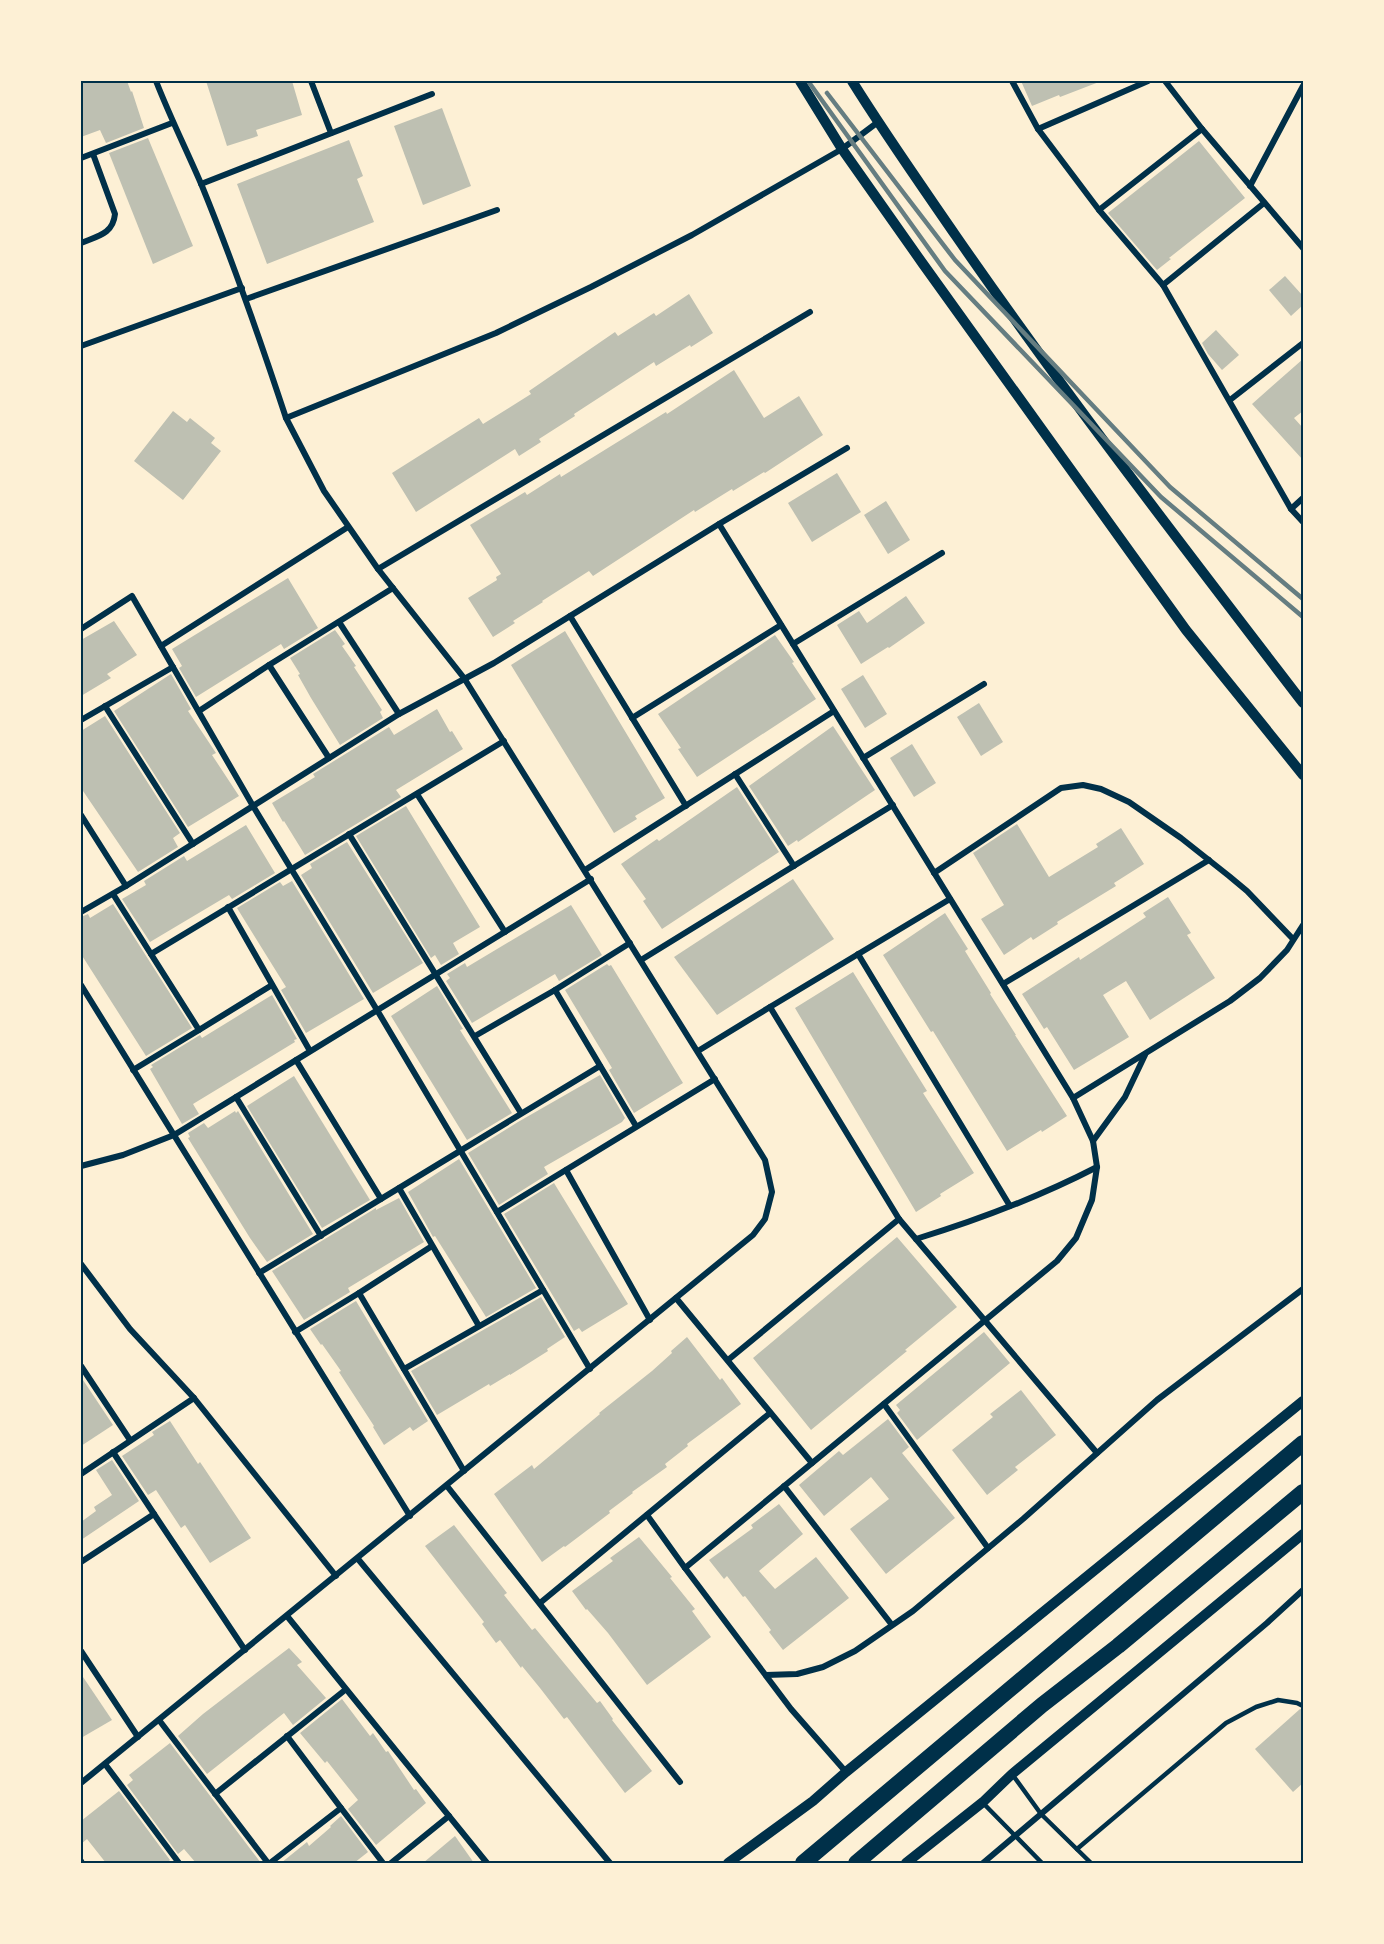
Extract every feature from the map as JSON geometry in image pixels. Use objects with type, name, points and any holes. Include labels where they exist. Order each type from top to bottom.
[{"type":"highway","points":[[802,1863],[1303,1443]]},
{"type":"highway","points":[[856,1863],[1042,1705],[1118,1646],[1303,1492]]},
{"type":"street","points":[[81,1783],[753,1235],[765,1219],[772,1192],[765,1160],[464,678],[378,569],[324,490],[286,418],[242,288],[201,184],[172,123],[156,81]]},
{"type":"street","points":[[311,81],[331,133]]},
{"type":"street","points":[[800,81],[842,149],[1186,630],[1303,775]]},
{"type":"street","points":[[852,81],[1006,308],[1303,703]]},
{"type":"street","points":[[1012,81],[1038,129],[1099,210],[1163,285],[1291,509],[1303,522]]},
{"type":"street","points":[[1038,129],[1148,81]]},
{"type":"street","points":[[1165,81],[1202,129],[1303,248]]},
{"type":"street","points":[[1250,186],[1303,86]]},
{"type":"street","points":[[201,184],[432,94]]},
{"type":"street","points":[[286,418],[496,333],[591,288],[842,149],[878,122]]},
{"type":"street","points":[[81,158],[172,123]]},
{"type":"street","points":[[1099,210],[1202,129]]},
{"type":"street","points":[[81,243],[104,234],[114,224],[115,214],[93,154]]},
{"type":"street","points":[[1163,285],[1264,203]]},
{"type":"street","points":[[246,299],[497,210]]},
{"type":"street","points":[[81,346],[242,288]]},
{"type":"street","points":[[378,569],[810,312]]},
{"type":"street","points":[[1230,400],[1303,343]]},
{"type":"street","points":[[81,912],[399,714],[494,663],[719,524],[848,448]]},
{"type":"street","points":[[1291,509],[1303,498]]},
{"type":"street","points":[[685,1568],[1057,1261],[1076,1238],[1092,1200],[1097,1167],[1093,1141],[1073,1098],[719,524]]},
{"type":"street","points":[[161,646],[348,527]]},
{"type":"street","points":[[793,645],[942,553]]},
{"type":"street","points":[[199,711],[393,588]]},
{"type":"street","points":[[81,629],[132,596],[253,806],[590,1369]]},
{"type":"street","points":[[570,616],[686,806]]},
{"type":"street","points":[[339,622],[399,714]]},
{"type":"street","points":[[632,718],[781,625]]},
{"type":"street","points":[[269,665],[329,758]]},
{"type":"street","points":[[81,720],[173,667]]},
{"type":"street","points":[[863,758],[984,684]]},
{"type":"street","points":[[105,706],[193,844]]},
{"type":"street","points":[[585,870],[834,711]]},
{"type":"street","points":[[151,954],[504,741]]},
{"type":"street","points":[[735,774],[795,866]]},
{"type":"street","points":[[934,873],[1061,788],[1083,785],[1101,789],[1129,802],[1209,860],[1247,891],[1293,939]]},
{"type":"street","points":[[417,794],[505,932]]},
{"type":"street","points":[[641,960],[892,806]]},
{"type":"street","points":[[81,815],[126,886]]},
{"type":"street","points":[[349,834],[521,1113]]},
{"type":"street","points":[[1003,984],[1209,860]]},
{"type":"street","points":[[81,1167],[123,1155],[174,1135],[591,879]]},
{"type":"street","points":[[113,894],[198,1030]]},
{"type":"street","points":[[698,1051],[950,899]]},
{"type":"street","points":[[228,907],[310,1052]]},
{"type":"street","points":[[1073,1098],[1230,1001],[1260,978],[1287,950],[1303,925]]},
{"type":"street","points":[[475,1036],[630,943]]},
{"type":"street","points":[[858,954],[1010,1206]]},
{"type":"street","points":[[81,985],[410,1516]]},
{"type":"street","points":[[133,1070],[272,985]]},
{"type":"street","points":[[555,990],[636,1126]]},
{"type":"street","points":[[770,1007],[899,1219],[1097,1453]]},
{"type":"street","points":[[1093,1141],[1125,1097],[1145,1054]]},
{"type":"street","points":[[296,1060],[381,1199]]},
{"type":"street","points":[[259,1274],[600,1066]]},
{"type":"street","points":[[497,1212],[715,1079]]},
{"type":"street","points":[[236,1097],[321,1236]]},
{"type":"street","points":[[916,1239],[957,1227],[1059,1187],[1097,1167]]},
{"type":"street","points":[[566,1170],[650,1320]]},
{"type":"street","points":[[399,1188],[479,1326]]},
{"type":"street","points":[[728,1360],[899,1219]]},
{"type":"street","points":[[296,1332],[432,1246]]},
{"type":"street","points":[[81,1264],[130,1329],[194,1398],[336,1576]]},
{"type":"street","points":[[766,1676],[797,1674],[823,1667],[855,1651],[913,1611],[1157,1400],[1303,1289]]},
{"type":"street","points":[[404,1369],[543,1290]]},
{"type":"street","points":[[359,1293],[464,1472]]},
{"type":"street","points":[[676,1298],[812,1463]]},
{"type":"street","points":[[81,1366],[130,1440]]},
{"type":"street","points":[[81,1474],[194,1398]]},
{"type":"street","points":[[728,1863],[813,1801],[1303,1401]]},
{"type":"street","points":[[884,1404],[988,1548]]},
{"type":"street","points":[[540,1604],[770,1413]]},
{"type":"street","points":[[113,1452],[245,1650]]},
{"type":"street","points":[[447,1486],[680,1782]]},
{"type":"street","points":[[784,1486],[892,1625]]},
{"type":"street","points":[[81,1562],[154,1514]]},
{"type":"street","points":[[647,1515],[791,1709],[846,1772]]},
{"type":"street","points":[[906,1863],[983,1802],[1012,1774],[1303,1534]]},
{"type":"street","points":[[358,1559],[610,1863]]},
{"type":"street","points":[[983,1863],[1303,1590]]},
{"type":"street","points":[[287,1616],[487,1863]]},
{"type":"street","points":[[81,1651],[138,1737]]},
{"type":"street","points":[[215,1794],[345,1690]]},
{"type":"street","points":[[159,1720],[269,1863],[341,1808]]},
{"type":"street","points":[[287,1736],[383,1863]]},
{"type":"street","points":[[105,1764],[179,1863]]},
{"type":"street","points":[[391,1863],[449,1816]]},
{"type":"lane","points":[[1077,1849],[1226,1724],[1256,1707],[1278,1700],[1303,1706]]},
{"type":"lane","points":[[1012,1774],[1041,1814],[1091,1863]]},
{"type":"lane","points":[[983,1802],[1042,1863]]},
{"type":"building","points":[[81,81],[127,81],[144,128],[106,143],[100,130],[81,137]]},
{"type":"building","points":[[206,81],[292,81],[302,115],[256,130],[258,136],[227,146]]},
{"type":"building","points":[[1021,81],[1099,81],[1099,82],[1032,106]]},
{"type":"building","points":[[442,108],[471,186],[423,205],[394,126]]},
{"type":"building","points":[[148,138],[193,246],[153,264],[109,153]]},
{"type":"building","points":[[349,140],[363,176],[357,179],[374,222],[267,264],[237,184]]},
{"type":"building","points":[[1199,141],[1245,198],[1157,270],[1108,213]]},
{"type":"building","points":[[1285,276],[1303,296],[1303,305],[1291,316],[1269,290]]},
{"type":"building","points":[[689,294],[713,333],[656,366],[654,362],[574,414],[575,416],[539,439],[541,442],[519,456],[515,449],[416,512],[392,473],[479,418],[483,424],[531,394],[529,391],[615,332],[618,336],[654,313],[656,316]]},
{"type":"building","points":[[1216,330],[1239,355],[1222,370],[1202,343]]},
{"type":"building","points":[[1303,359],[1303,411],[1294,418],[1303,428],[1303,460],[1252,404]]},
{"type":"building","points":[[734,370],[764,418],[799,396],[823,435],[765,473],[733,491],[732,489],[695,512],[694,510],[593,576],[589,571],[542,601],[493,637],[468,598],[497,580],[496,577],[501,574],[470,525],[525,492],[527,495],[560,474],[561,477],[666,412],[667,414]]},
{"type":"building","points":[[173,411],[187,422],[190,418],[215,438],[211,443],[221,451],[183,500],[134,461]]},
{"type":"building","points":[[837,473],[861,512],[812,542],[788,503]]},
{"type":"building","points":[[886,501],[910,540],[888,554],[864,515]]},
{"type":"building","points":[[288,578],[318,628],[284,649],[281,644],[196,697],[179,668],[182,666],[172,649]]},
{"type":"building","points":[[906,596],[925,623],[861,664],[837,625],[859,611],[867,623]]},
{"type":"building","points":[[114,621],[137,655],[107,674],[111,678],[81,696],[81,640]]},
{"type":"building","points":[[335,630],[345,644],[342,646],[356,666],[354,667],[382,710],[380,712],[383,718],[340,745],[290,658]]},
{"type":"building","points":[[565,631],[665,798],[635,816],[637,819],[614,833],[511,665]]},
{"type":"building","points":[[775,635],[816,699],[697,777],[658,714]]},
{"type":"building","points":[[171,674],[191,709],[188,711],[216,753],[212,755],[239,796],[188,827],[114,711]]},
{"type":"building","points":[[863,675],[887,714],[865,728],[841,689]]},
{"type":"building","points":[[979,703],[1003,742],[981,756],[957,717]]},
{"type":"building","points":[[437,709],[463,749],[396,790],[401,797],[305,855],[272,803],[315,777],[313,774],[389,727],[394,735]]},
{"type":"building","points":[[105,716],[180,833],[173,838],[178,847],[138,872],[81,788],[81,731]]},
{"type":"building","points":[[833,726],[875,790],[798,842],[797,840],[788,846],[749,786]]},
{"type":"building","points":[[912,744],[936,783],[914,797],[890,758]]},
{"type":"building","points":[[737,787],[779,852],[662,929],[643,901],[646,899],[621,864],[657,839],[659,841]]},
{"type":"building","points":[[406,806],[480,927],[453,943],[459,954],[441,965],[435,955],[431,958],[356,836]]},
{"type":"building","points":[[1017,824],[1049,877],[1098,847],[1096,844],[1121,828],[1144,864],[1114,883],[1116,886],[1057,922],[1058,924],[1033,940],[1031,937],[1004,955],[981,919],[1004,905],[973,853]]},
{"type":"building","points":[[246,825],[275,873],[232,899],[229,895],[150,942],[122,899],[146,885],[144,881],[184,856],[187,861]]},
{"type":"building","points":[[347,842],[423,963],[373,993],[301,875],[312,868],[310,864]]},
{"type":"building","points":[[793,879],[834,939],[717,1015],[674,957]]},
{"type":"building","points":[[292,881],[364,999],[306,1033],[281,990],[286,987],[237,908],[280,882],[283,886]]},
{"type":"building","points":[[1168,897],[1191,933],[1187,935],[1215,978],[1150,1020],[1126,981],[1103,995],[1129,1037],[1074,1070],[1047,1027],[1044,1029],[1022,994],[1146,917],[1143,913]]},
{"type":"building","points":[[113,904],[192,1028],[146,1056],[81,954],[81,917],[88,914],[90,918]]},
{"type":"building","points":[[571,905],[602,955],[559,981],[555,974],[472,1023],[446,981],[450,978],[447,974],[465,963],[467,967]]},
{"type":"building","points":[[945,913],[968,949],[965,951],[990,994],[1067,1116],[1007,1151],[883,955]]},
{"type":"building","points":[[607,964],[611,965],[683,1083],[634,1113],[609,1070],[612,1068],[565,990]]},
{"type":"building","points":[[853,972],[927,1091],[923,1093],[974,1173],[916,1212],[795,1008]]},
{"type":"building","points":[[437,986],[463,1029],[460,1030],[512,1113],[467,1140],[391,1016]]},
{"type":"building","points":[[272,995],[297,1039],[294,1040],[295,1042],[193,1104],[199,1114],[182,1124],[150,1069],[153,1067],[151,1065],[200,1035],[202,1038]]},
{"type":"building","points":[[600,1075],[625,1118],[622,1122],[544,1167],[548,1174],[499,1205],[468,1153]]},
{"type":"building","points":[[294,1076],[370,1200],[322,1228],[247,1106]]},
{"type":"building","points":[[235,1111],[236,1113],[238,1111],[313,1234],[267,1262],[188,1138],[190,1137],[188,1133],[204,1123],[208,1128]]},
{"type":"building","points":[[459,1159],[536,1288],[486,1317],[435,1236],[433,1237],[408,1192]]},
{"type":"building","points":[[554,1183],[628,1304],[582,1332],[579,1328],[574,1331],[504,1214]]},
{"type":"building","points":[[399,1198],[424,1242],[348,1288],[350,1292],[304,1320],[272,1271],[376,1208],[376,1210]]},
{"type":"building","points":[[897,1237],[957,1307],[811,1430],[753,1358]]},
{"type":"building","points":[[541,1297],[565,1337],[547,1349],[548,1351],[510,1375],[490,1386],[489,1384],[437,1415],[411,1371]]},
{"type":"building","points":[[356,1301],[428,1421],[413,1431],[410,1427],[384,1445],[339,1372],[341,1371],[310,1329]]},
{"type":"building","points":[[984,1332],[1010,1363],[917,1440],[897,1413],[900,1410],[896,1405]]},
{"type":"building","points":[[687,1337],[741,1404],[687,1444],[688,1446],[665,1464],[667,1467],[632,1492],[609,1511],[610,1513],[542,1562],[494,1494],[532,1465],[534,1469],[652,1371]]},
{"type":"building","points":[[81,1377],[113,1425],[81,1446]]},
{"type":"building","points":[[1021,1390],[1056,1435],[1015,1467],[1018,1470],[987,1495],[952,1450],[993,1417],[990,1414]]},
{"type":"building","points":[[888,1419],[909,1447],[902,1453],[955,1518],[886,1574],[850,1529],[889,1499],[871,1477],[824,1516],[799,1485],[839,1451],[843,1455]]},
{"type":"building","points":[[170,1421],[251,1538],[210,1563],[185,1525],[181,1528],[156,1490],[148,1495],[122,1456],[154,1435],[152,1432]]},
{"type":"building","points":[[112,1460],[139,1501],[81,1540],[81,1522],[96,1511],[94,1507],[112,1495],[96,1470]]},
{"type":"building","points":[[779,1504],[803,1534],[759,1571],[775,1589],[816,1557],[849,1598],[783,1650],[745,1596],[743,1597],[727,1576],[724,1579],[709,1560],[753,1528],[751,1525]]},
{"type":"building","points":[[454,1525],[507,1593],[504,1595],[532,1630],[535,1628],[597,1703],[600,1701],[652,1771],[625,1793],[567,1717],[564,1719],[500,1640],[496,1643],[482,1624],[484,1622],[425,1546]]},
{"type":"building","points":[[639,1537],[672,1577],[670,1578],[695,1609],[692,1611],[711,1637],[647,1685],[608,1633],[572,1591],[613,1561],[610,1558]]},
{"type":"building","points":[[289,1648],[302,1662],[297,1665],[326,1698],[293,1725],[284,1713],[207,1774],[178,1736]]},
{"type":"building","points":[[81,1674],[112,1720],[81,1738]]},
{"type":"building","points":[[342,1699],[370,1736],[373,1733],[386,1752],[388,1751],[414,1790],[416,1789],[426,1803],[376,1845],[348,1809],[358,1800],[327,1761],[325,1763],[300,1733]]},
{"type":"building","points":[[1300,1709],[1303,1710],[1303,1783],[1293,1792],[1255,1749]]},
{"type":"building","points":[[170,1743],[261,1863],[196,1863],[184,1849],[178,1854],[127,1785],[133,1780],[129,1775]]},
{"type":"building","points":[[119,1791],[170,1860],[167,1863],[106,1863],[87,1839],[81,1844],[81,1821]]},
{"type":"building","points":[[341,1816],[368,1852],[354,1863],[281,1863],[307,1842],[309,1846]]},
{"type":"building","points":[[455,1836],[474,1863],[423,1863]]},
{"type":"railway","points":[[808,81],[945,271],[1161,497],[1303,617]]},
{"type":"railway","points":[[827,93],[955,260],[1170,487],[1303,599]]}]
